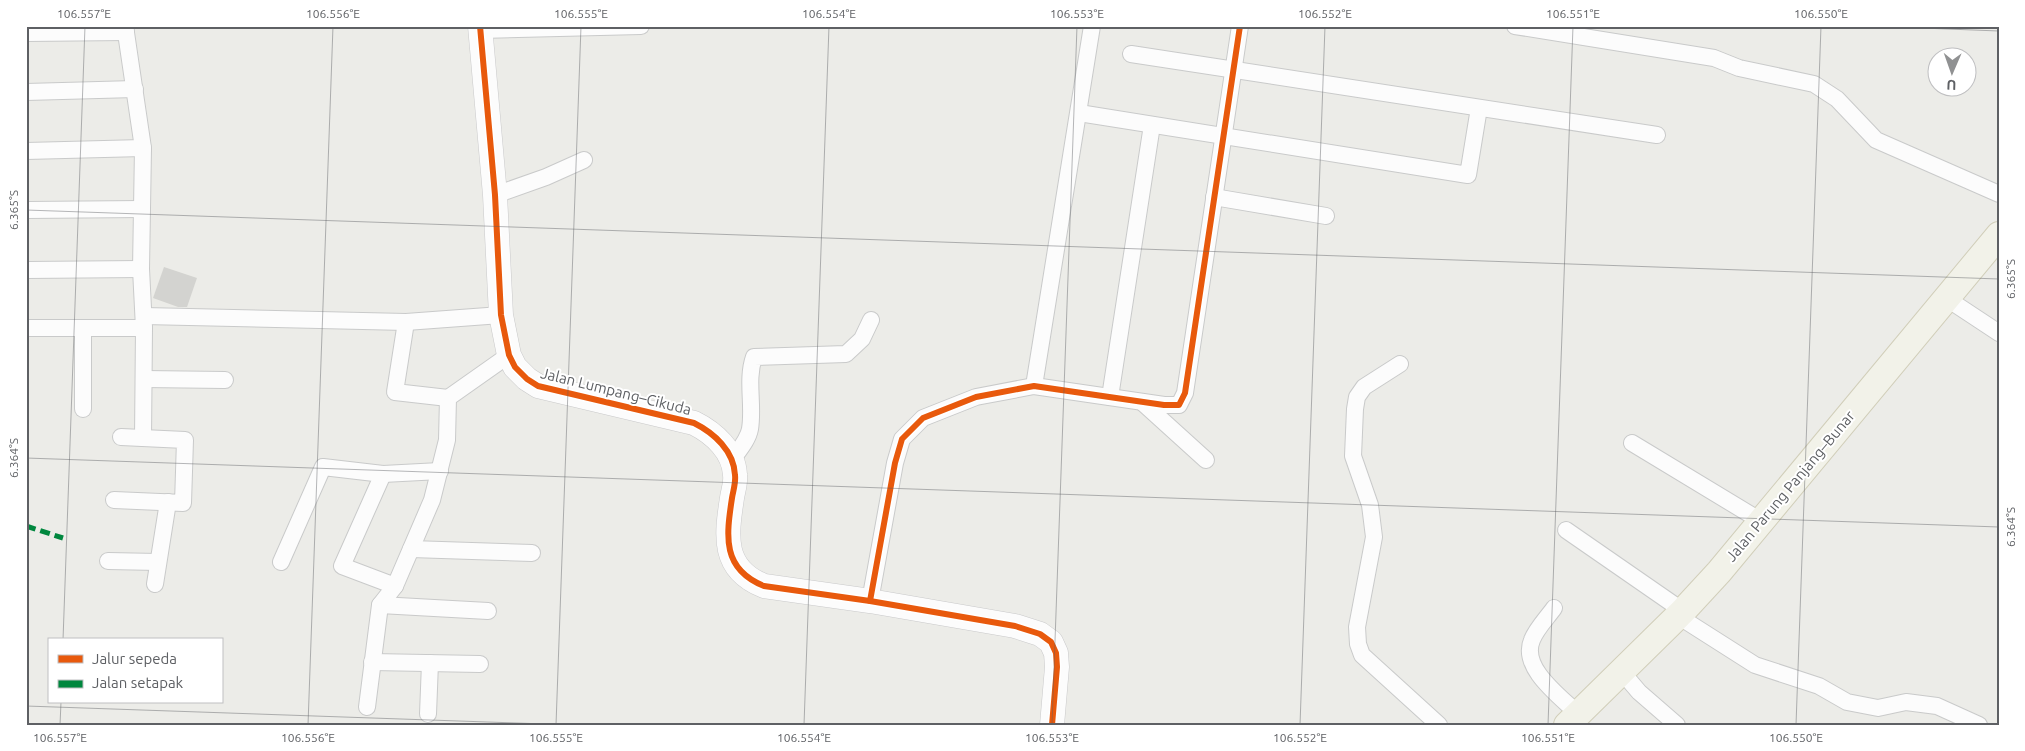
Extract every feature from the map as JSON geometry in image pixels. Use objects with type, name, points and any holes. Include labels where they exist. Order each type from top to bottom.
[{"type":"main road","name":"Jalan Parung Panjang–Bunar","points":[[1573,719],[1680,614],[1719,572],[1999,235]]},
{"type":"street","points":[[480,28],[641,26]]},
{"type":"street","points":[[1034,386],[1092,26]]},
{"type":"street","points":[[870,601],[895,464],[902,439],[923,418],[976,397],[1034,386],[1164,406],[1179,405],[1185,393],[1240,26]]},
{"type":"street","points":[[1516,26],[1714,58],[1739,68],[1814,84],[1837,100],[1876,140],[1999,194]]},
{"type":"street","name":"Jalan Lumpang–Cikuda","points":[[480,28],[495,195],[501,315],[509,355],[521,373],[538,386],[694,424],[708,430],[723,445],[732,460],[736,476],[727,527],[729,552],[735,566],[752,581],[764,586],[870,601],[1015,626],[1040,634],[1051,642],[1056,653],[1057,668],[1052,725]]},
{"type":"street","points":[[26,33],[125,29],[142,148],[143,438]]},
{"type":"street","points":[[1131,54],[1657,135]]},
{"type":"street","points":[[26,92],[135,89]]},
{"type":"street","points":[[1079,113],[1468,175],[1479,108]]},
{"type":"street","points":[[1110,397],[1152,125]]},
{"type":"street","points":[[26,151],[142,148]]},
{"type":"street","points":[[495,195],[546,177],[584,160]]},
{"type":"street","points":[[1214,198],[1326,216]]},
{"type":"street","points":[[26,210],[142,209]]},
{"type":"street","points":[[26,270],[141,269]]},
{"type":"street","points":[[1946,298],[1999,333]]},
{"type":"street","points":[[26,328],[83,328],[144,322],[300,319],[406,322],[501,315]]},
{"type":"street","points":[[732,460],[745,441],[750,429],[750,368],[754,357],[846,354],[862,339],[871,320]]},
{"type":"street","points":[[406,322],[395,392],[448,398],[509,355]]},
{"type":"street","points":[[83,328],[83,409]]},
{"type":"street","points":[[1400,364],[1364,387],[1357,397],[1353,456],[1370,505],[1374,537],[1357,627],[1358,644],[1362,655],[1439,725]]},
{"type":"street","points":[[144,380],[225,380]]},
{"type":"street","points":[[367,707],[380,605],[395,586],[432,500],[447,440],[448,398]]},
{"type":"street","points":[[1142,402],[1206,460]]},
{"type":"street","points":[[114,500],[183,503],[185,440],[120,437]]},
{"type":"street","points":[[1632,443],[1761,521]]},
{"type":"street","points":[[281,562],[323,467],[383,474],[440,471]]},
{"type":"street","points":[[383,474],[342,566],[395,586]]},
{"type":"street","points":[[155,584],[168,502]]},
{"type":"street","points":[[1566,530],[1680,614],[1755,665],[1819,686],[1848,702],[1878,708],[1906,702],[1937,706],[1979,725]]},
{"type":"street","points":[[411,549],[532,553]]},
{"type":"street","points":[[108,561],[158,562]]},
{"type":"street","points":[[380,605],[488,611]]},
{"type":"street","points":[[1554,608],[1532,639],[1530,650],[1532,666],[1573,719]]},
{"type":"street","points":[[372,662],[480,664]]},
{"type":"street","points":[[428,714],[430,663]]},
{"type":"street","points":[[1622,672],[1639,692],[1677,725]]},
{"type":"building","points":[[164,267],[197,278],[187,307],[178,307],[153,298]]},
{"type":"marked path","points":[[26,526],[63,538]]},
{"type":"cycle path","points":[[480,26],[495,195],[501,315],[509,355],[515,367],[527,379],[538,386],[694,423],[709,432],[722,444],[734,466],[735,484],[728,538],[734,561],[740,571],[750,579],[764,586],[870,601],[1015,626],[1040,634],[1051,642],[1056,653],[1057,667],[1052,725]]},
{"type":"cycle path","points":[[870,601],[895,463],[902,439],[923,418],[976,397],[1034,386],[1164,405],[1179,405],[1185,393],[1240,26]]}]
